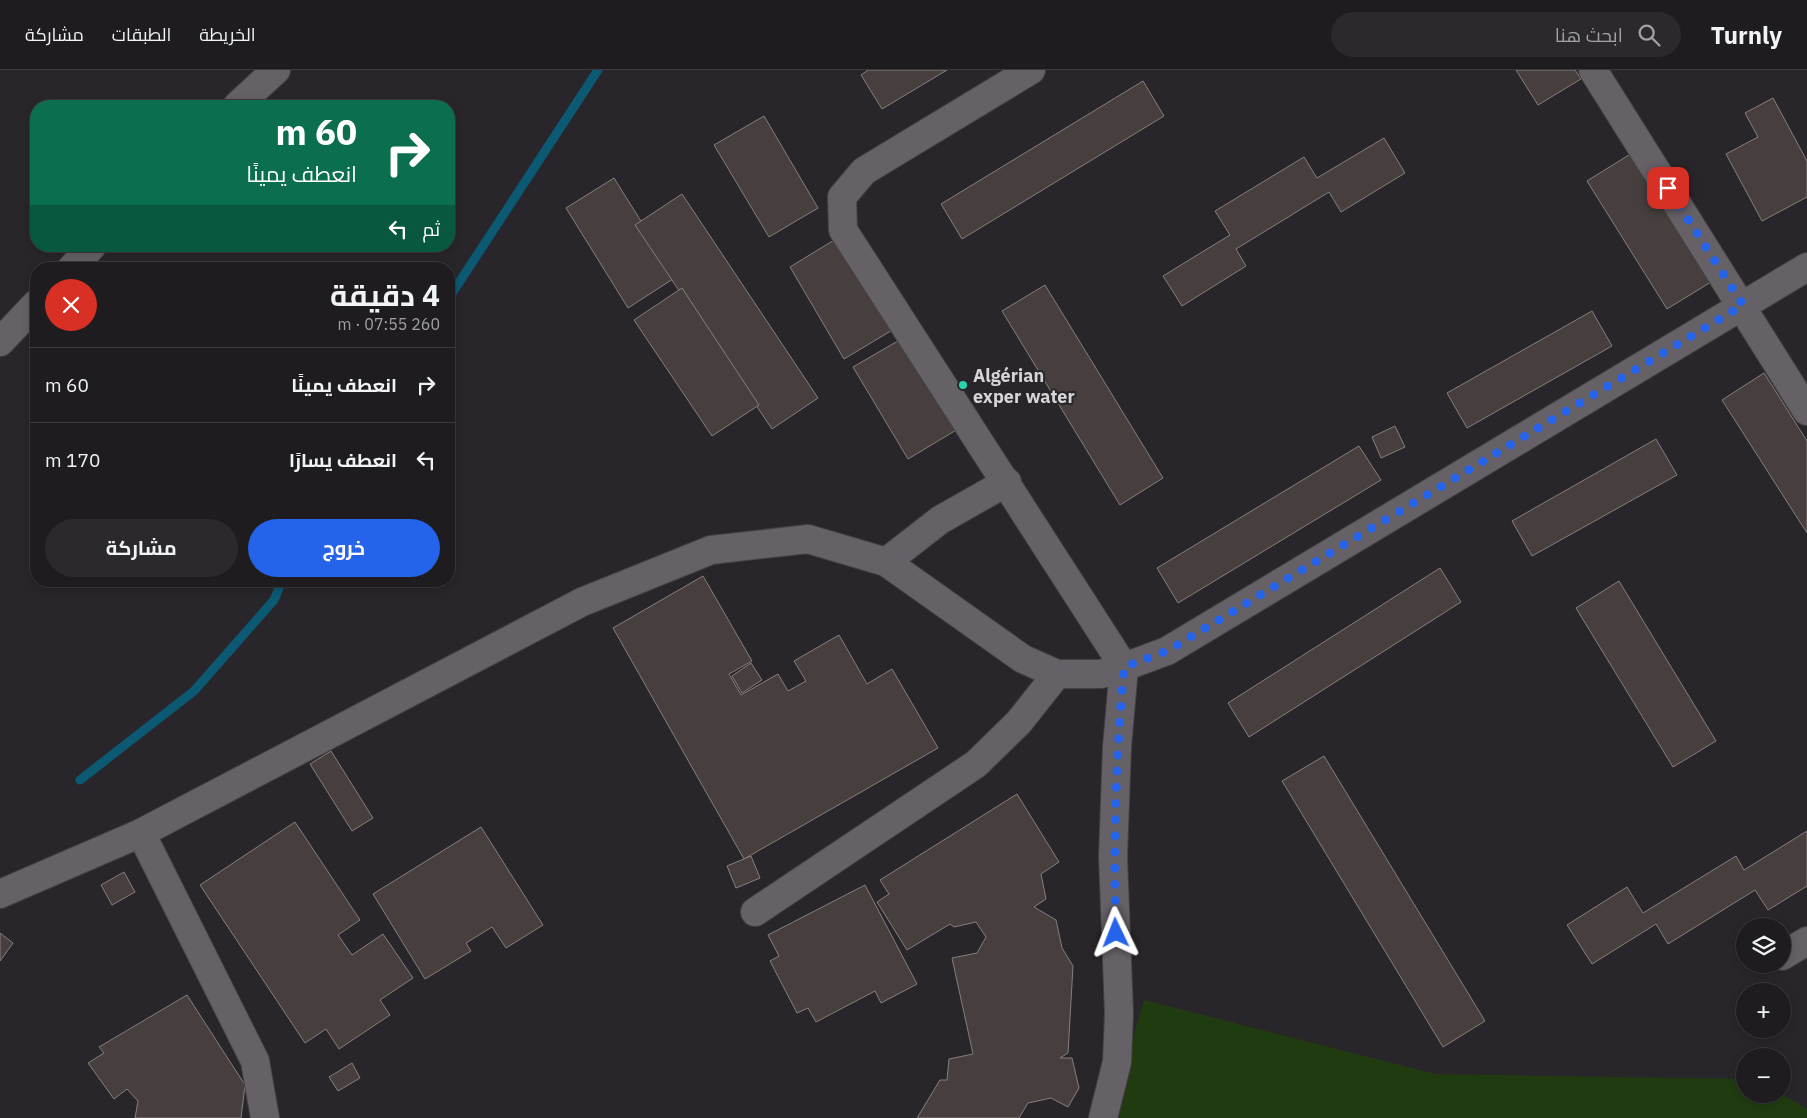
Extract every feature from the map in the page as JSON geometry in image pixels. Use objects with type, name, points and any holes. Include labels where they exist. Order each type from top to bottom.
[{"type":"street","points":[[244,100],[276,70]]},
{"type":"street","points":[[1031,70],[864,172],[842,197],[843,230],[1007,482],[1124,667],[1117,748],[1113,857],[1120,1013],[1117,1062],[1103,1118]]},
{"type":"street","points":[[1593,70],[1743,305],[1807,411]]},
{"type":"street","points":[[77,262],[87,252]]},
{"type":"street","points":[[0,894],[141,833],[582,602],[711,550],[808,539],[886,562],[1023,659],[1057,674],[1101,674],[1124,667],[1167,651],[1807,267]]},
{"type":"street","points":[[0,342],[30,310]]},
{"type":"street","points":[[886,562],[940,520],[1007,482]]},
{"type":"street","points":[[755,912],[976,764],[1019,722],[1057,674]]},
{"type":"street","points":[[141,833],[255,1061],[265,1118]]},
{"type":"street","points":[[1791,951],[1807,942]]},
{"type":"green space","points":[[1144,1000],[1436,1074],[1736,1079],[1736,1103],[1791,1103],[1791,1099],[1807,1109],[1807,1118],[1110,1118]]},
{"type":"building","points":[[868,70],[947,70],[882,109],[861,75]]},
{"type":"building","points":[[1516,70],[1575,70],[1581,79],[1538,105]]},
{"type":"building","points":[[1143,81],[1164,116],[962,239],[941,204]]},
{"type":"building","points":[[1773,98],[1807,161],[1807,197],[1762,221],[1726,154],[1758,137],[1745,113]]},
{"type":"building","points":[[764,116],[818,208],[769,237],[714,145]]},
{"type":"building","points":[[1384,138],[1405,173],[1341,212],[1329,192],[1236,249],[1246,266],[1182,306],[1163,276],[1230,235],[1215,211],[1304,157],[1317,178]]},
{"type":"building","points":[[1632,153],[1711,282],[1667,309],[1587,181]]},
{"type":"building","points":[[614,178],[676,277],[628,308],[566,208]]},
{"type":"building","points":[[682,194],[818,398],[772,429],[635,225]]},
{"type":"building","points":[[839,237],[894,329],[844,359],[790,267]]},
{"type":"building","points":[[1045,285],[1163,478],[1120,505],[1002,311]]},
{"type":"building","points":[[682,288],[759,405],[712,436],[634,320]]},
{"type":"building","points":[[1592,311],[1612,346],[1467,428],[1447,393]]},
{"type":"building","points":[[903,338],[958,429],[908,459],[853,367]]},
{"type":"building","points":[[1764,373],[1807,441],[1807,533],[1722,400]]},
{"type":"building","points":[[1395,426],[1405,447],[1381,458],[1372,437]]},
{"type":"building","points":[[1656,439],[1677,475],[1532,556],[1512,521]]},
{"type":"building","points":[[1359,446],[1381,480],[1178,603],[1157,568]]},
{"type":"building","points":[[1440,568],[1461,602],[1249,737],[1228,703]]},
{"type":"building","points":[[703,576],[752,661],[729,674],[741,695],[778,674],[788,691],[806,681],[794,661],[839,635],[867,684],[892,669],[938,748],[744,859],[613,628]]},
{"type":"building","points":[[1619,581],[1716,741],[1673,767],[1576,608]]},
{"type":"building","points":[[751,663],[762,680],[742,693],[732,676]]},
{"type":"building","points":[[331,751],[373,818],[352,831],[310,764]]},
{"type":"building","points":[[1324,756],[1485,1021],[1443,1047],[1282,781]]},
{"type":"building","points":[[1017,794],[1059,862],[1041,874],[1046,899],[1034,907],[1056,920],[1062,948],[1073,966],[1068,1053],[1060,1058],[1072,1058],[1079,1088],[1068,1107],[1051,1098],[1028,1103],[1019,1118],[917,1118],[940,1080],[947,1080],[949,1059],[973,1054],[952,958],[977,953],[986,937],[976,922],[954,927],[950,924],[907,950],[877,902],[889,894],[880,880]]},
{"type":"building","points":[[295,822],[360,920],[338,935],[352,955],[383,934],[413,978],[380,1000],[390,1015],[339,1049],[326,1029],[305,1043],[200,885]]},
{"type":"building","points":[[481,827],[543,925],[506,948],[492,927],[466,943],[471,951],[425,979],[373,894]]},
{"type":"building","points":[[1807,831],[1807,886],[1768,910],[1755,890],[1668,944],[1656,924],[1592,964],[1567,925],[1627,887],[1643,913],[1736,856],[1744,870]]},
{"type":"building","points":[[751,856],[760,878],[736,888],[727,866]]},
{"type":"building","points":[[124,872],[135,892],[112,905],[101,885]]},
{"type":"building","points":[[865,885],[917,984],[881,1003],[875,991],[816,1022],[808,1008],[797,1013],[770,961],[779,956],[768,935]]},
{"type":"building","points":[[0,933],[13,943],[0,961]]},
{"type":"building","points":[[187,995],[245,1085],[241,1118],[135,1118],[138,1101],[127,1089],[114,1099],[88,1063],[104,1053],[99,1047]]},
{"type":"building","points":[[352,1063],[360,1078],[338,1091],[329,1077]]},
{"type":"waterway","points":[[455,289],[598,70]]},
{"type":"waterway","points":[[80,780],[194,691],[274,600],[279,587]]},
{"type":"place","name":"Algérian exper water","points":[[963,385]]},
{"type":"route","points":[[1116,933],[1113,857],[1117,748],[1124,667],[1167,651],[1743,305],[1668,188]]}]
